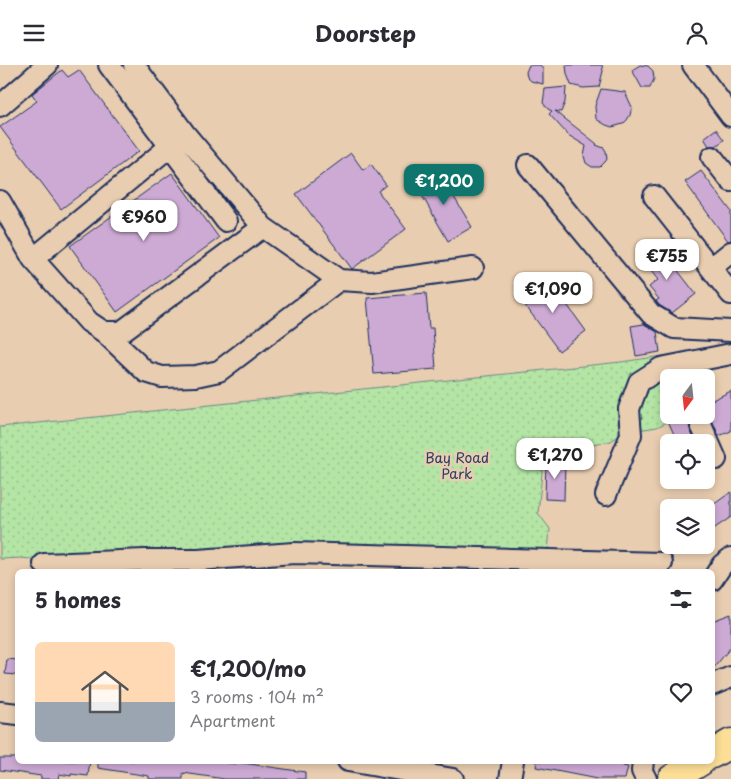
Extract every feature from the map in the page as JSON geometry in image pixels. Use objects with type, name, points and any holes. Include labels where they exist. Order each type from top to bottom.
[{"type":"highway","points":[[715,753],[731,743]]},
{"type":"highway","points":[[672,779],[696,764]]},
{"type":"street","points":[[0,105],[47,65]]},
{"type":"street","points":[[108,65],[263,227],[339,280],[372,282],[473,268]]},
{"type":"street","points":[[134,65],[226,221]]},
{"type":"street","points":[[693,65],[731,116]]},
{"type":"street","points":[[33,259],[178,140]]},
{"type":"street","points":[[712,157],[731,181]]},
{"type":"street","points":[[528,165],[651,314],[674,328],[731,331]]},
{"type":"street","points":[[654,196],[731,294]]},
{"type":"street","points":[[0,201],[33,259],[89,322],[104,332],[146,373],[162,377],[196,376],[219,371],[339,280]]},
{"type":"street","points":[[104,332],[121,331],[263,227]]},
{"type":"street","points":[[711,268],[731,252]]},
{"type":"street","points":[[606,495],[631,435],[629,409],[639,382],[661,368],[731,354]]},
{"type":"street","points":[[701,425],[716,456]]},
{"type":"street","points":[[715,576],[722,565],[731,558]]},
{"type":"street","points":[[44,564],[110,567],[145,560],[545,565],[662,563]]},
{"type":"street","points":[[715,684],[731,677]]},
{"type":"street","points":[[0,712],[15,714]]},
{"type":"street","points":[[366,764],[453,779]]},
{"type":"street","points":[[510,779],[512,764]]},
{"type":"street","points":[[643,764],[642,771],[646,779]]},
{"type":"green space","name":"Bay Road Park","points":[[683,353],[686,369],[660,369],[660,424],[663,424],[657,427],[632,431],[611,441],[544,452],[538,513],[550,529],[548,552],[105,551],[103,566],[21,558],[0,559],[0,427],[621,362]]},
{"type":"building","points":[[529,65],[540,65],[543,69],[543,84],[531,81],[527,77],[526,72]]},
{"type":"building","points":[[566,65],[602,65],[603,71],[599,87],[583,88],[571,85]]},
{"type":"building","points":[[640,65],[648,66],[653,71],[654,79],[650,88],[642,88],[632,70]]},
{"type":"building","points":[[62,70],[68,77],[79,70],[139,151],[61,209],[0,127],[37,101],[32,94]]},
{"type":"building","points":[[566,87],[565,102],[561,112],[555,111],[596,145],[604,148],[607,159],[600,167],[592,167],[586,163],[584,156],[586,146],[568,135],[549,114],[552,111],[543,103],[545,89]]},
{"type":"building","points":[[601,89],[625,92],[632,107],[630,115],[623,124],[612,127],[596,119],[595,106]]},
{"type":"building","points":[[716,129],[724,140],[716,146],[709,146],[704,138]]},
{"type":"building","points":[[351,153],[363,170],[371,164],[386,185],[378,191],[406,229],[352,269],[296,194]]},
{"type":"building","points":[[701,171],[731,211],[731,240],[728,241],[685,182]]},
{"type":"building","points":[[439,172],[472,227],[448,241],[416,185]]},
{"type":"building","points":[[172,173],[219,238],[117,312],[70,246]]},
{"type":"building","points":[[658,245],[696,294],[672,313],[656,301],[659,299],[649,287],[658,280],[641,258]]},
{"type":"building","points":[[547,277],[586,331],[559,351],[519,297]]},
{"type":"building","points":[[426,293],[429,328],[433,328],[436,369],[374,374],[367,298]]},
{"type":"building","points":[[644,324],[657,332],[660,352],[636,356],[631,326]]},
{"type":"building","points":[[731,391],[731,431],[719,436],[714,424],[715,399]]},
{"type":"building","points":[[669,424],[689,424],[692,434],[674,434]]},
{"type":"building","points":[[546,460],[565,461],[564,500],[545,499]]},
{"type":"building","points":[[731,492],[731,517],[715,528],[715,504]]},
{"type":"building","points":[[731,614],[731,647],[715,666],[715,620]]},
{"type":"building","points":[[7,659],[15,660],[15,675],[5,674]]},
{"type":"building","points":[[0,758],[15,758],[15,764],[90,764],[88,776],[59,774],[58,779],[41,779],[41,776],[0,770]]},
{"type":"building","points":[[98,764],[250,764],[305,772],[305,779],[225,779],[183,773],[183,779],[149,779],[149,776],[98,768]]},
{"type":"building","points":[[536,764],[623,764],[623,766],[628,767],[625,779],[597,779],[536,767]]}]
